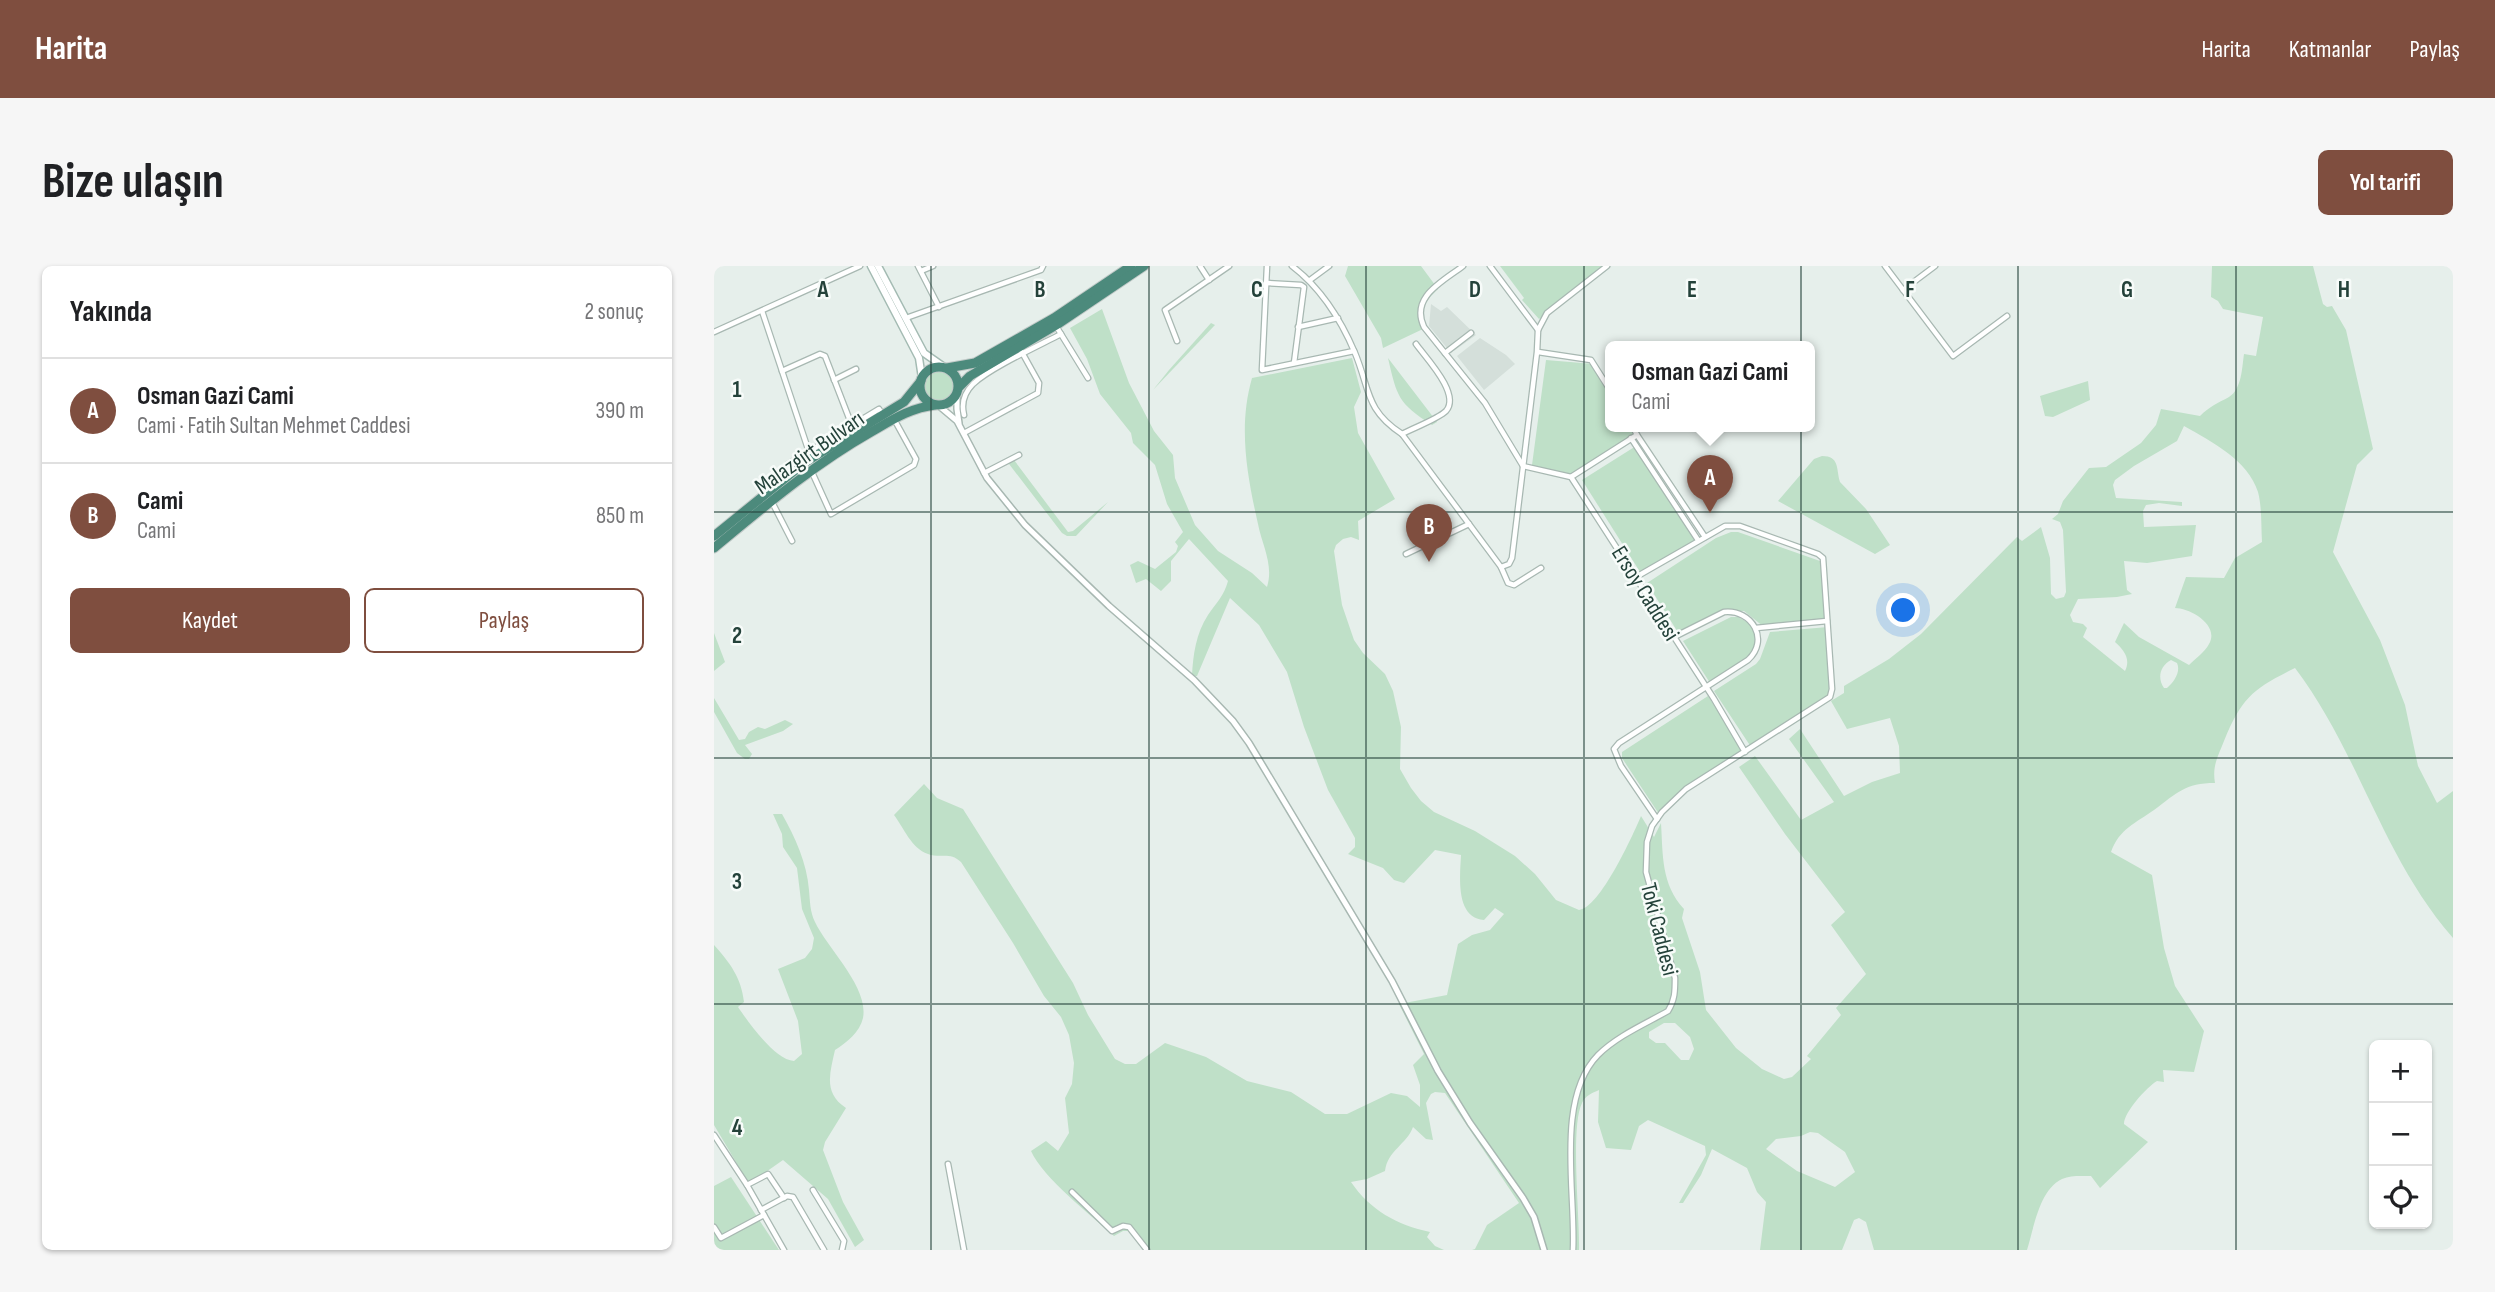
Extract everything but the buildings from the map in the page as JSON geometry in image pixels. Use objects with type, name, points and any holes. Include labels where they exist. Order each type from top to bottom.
[{"type":"highway","points":[[1131,266],[1054,318],[975,363],[931,368],[921,379],[924,397],[937,405],[948,403],[970,376],[1058,330],[1144,266]]},
{"type":"highway","points":[[946,367],[957,377],[958,390]]},
{"type":"highway","name":"Malazgirt Bulvarı","points":[[714,536],[810,454],[852,428],[908,399],[921,379]]},
{"type":"highway","name":"Malazgirt Bulvarı","points":[[714,548],[811,469],[911,410],[937,405]]},
{"type":"main road","points":[[870,266],[919,358],[921,379]]},
{"type":"main road","points":[[878,266],[924,353],[946,367]]},
{"type":"street","points":[[714,332],[860,266]]},
{"type":"street","points":[[933,266],[920,268],[939,307]]},
{"type":"street","points":[[905,319],[1041,271],[1043,266]]},
{"type":"street","points":[[1200,266],[1209,280]]},
{"type":"street","points":[[1177,341],[1165,310],[1229,266]]},
{"type":"street","points":[[1267,266],[1262,370],[1354,351]]},
{"type":"street","points":[[1292,266],[1310,280],[1338,318],[1354,351],[1373,406],[1386,424],[1402,434],[1501,567],[1508,583],[1512,585],[1541,568]]},
{"type":"street","points":[[1310,280],[1329,266]]},
{"type":"street","points":[[1463,266],[1424,296],[1420,305],[1422,323],[1485,403],[1523,466],[1571,477],[1637,435]]},
{"type":"street","points":[[1490,266],[1538,330]]},
{"type":"street","points":[[1501,567],[1509,565],[1512,558],[1538,352],[1538,330],[1548,313],[1608,266]]},
{"type":"street","points":[[1885,266],[1953,356],[2007,316]]},
{"type":"street","points":[[1903,290],[1935,266]]},
{"type":"street","points":[[1266,283],[1303,286],[1294,363]]},
{"type":"street","points":[[762,311],[810,454],[788,464]]},
{"type":"street","points":[[1298,327],[1338,318]]},
{"type":"street","points":[[1058,330],[1088,379]]},
{"type":"street","points":[[1445,353],[1471,333]]},
{"type":"street","points":[[1402,434],[1443,413],[1450,403],[1445,383],[1416,344]]},
{"type":"street","points":[[964,415],[964,400],[973,384],[1021,351],[1040,386],[1037,394],[964,433]]},
{"type":"street","points":[[1538,352],[1591,360],[1605,382]]},
{"type":"street","points":[[782,371],[823,354],[852,428]]},
{"type":"street","points":[[834,380],[856,369]]},
{"type":"street","points":[[958,390],[957,410],[960,425]]},
{"type":"street","points":[[937,405],[950,413],[960,425],[984,473],[998,494],[1043,543],[1109,606],[1194,680],[1216,701],[1241,732],[1392,981],[1438,1072],[1523,1198],[1534,1217],[1544,1250]]},
{"type":"street","points":[[811,469],[831,514],[914,465],[916,459],[894,419]]},
{"type":"street","points":[[1636,432],[1705,537]]},
{"type":"street","points":[[1631,438],[1698,541]]},
{"type":"street","points":[[984,473],[1019,455]]},
{"type":"street","name":"Ersoy Caddesi","points":[[1571,477],[1745,751]]},
{"type":"street","points":[[771,500],[792,541]]},
{"type":"street","points":[[1406,554],[1469,524]]},
{"type":"street","points":[[1636,578],[1725,526],[1740,526],[1823,558],[1827,621],[1756,628]]},
{"type":"street","points":[[1657,819],[1621,766],[1614,749],[1619,743],[1752,656],[1758,643],[1756,628],[1741,614],[1728,611],[1674,637]]},
{"type":"street","name":"Toki Caddesi","points":[[1573,1250],[1571,1135],[1578,1091],[1587,1070],[1598,1055],[1668,1012],[1673,1003],[1675,978],[1646,872],[1647,842],[1652,826],[1686,789],[1830,697],[1832,689],[1827,621]]},
{"type":"street","points":[[714,1135],[747,1185],[783,1250]]},
{"type":"street","points":[[948,1164],[964,1250]]},
{"type":"street","points":[[747,1185],[768,1174],[784,1198]]},
{"type":"street","points":[[813,1190],[844,1241],[842,1250]]},
{"type":"street","points":[[1072,1192],[1112,1231],[1123,1226],[1129,1227],[1147,1250]]},
{"type":"street","points":[[714,1227],[721,1238],[790,1196],[794,1198],[824,1250]]},
{"type":"shaded area","points":[[1431,304],[1441,311],[1447,307],[1476,335],[1451,353],[1429,326]]},
{"type":"shaded area","points":[[1480,338],[1515,364],[1484,390],[1457,356]]},
{"type":"green space","points":[[1348,266],[1421,266],[1438,289],[1425,306],[1422,316],[1423,329],[1383,348],[1381,338],[1345,276]]},
{"type":"green space","points":[[1500,266],[1609,266],[1539,319],[1522,300],[1524,298]]},
{"type":"green space","points":[[2212,266],[2313,266],[2323,304],[2332,306],[2346,330],[2373,449],[2357,465],[2333,552],[2380,640],[2405,705],[2418,766],[2437,803],[2453,791],[2453,938],[2407,873],[2337,735],[2295,668],[2269,682],[2243,704],[2230,726],[2218,756],[2214,771],[2215,783],[2196,785],[2175,794],[2129,827],[2114,844],[2111,852],[2152,875],[2164,948],[2175,986],[2204,1031],[2194,1072],[2163,1070],[2164,1082],[2157,1081],[2153,1084],[2128,1113],[2124,1124],[2148,1142],[2100,1188],[2091,1176],[2069,1177],[2054,1184],[2043,1200],[2027,1250],[1874,1250],[1866,1222],[1859,1218],[1854,1220],[1842,1250],[1760,1250],[1766,1202],[1757,1192],[1747,1168],[1712,1149],[1701,1175],[1683,1203],[1679,1203],[1706,1155],[1705,1146],[1648,1120],[1639,1126],[1631,1150],[1606,1148],[1598,1122],[1599,1090],[1585,1098],[1578,1115],[1576,1152],[1579,1250],[1472,1250],[1487,1225],[1519,1203],[1445,1093],[1431,1094],[1426,1103],[1433,1140],[1426,1139],[1413,1127],[1389,1158],[1385,1171],[1351,1182],[1367,1201],[1385,1215],[1430,1232],[1427,1237],[1435,1246],[1444,1250],[1144,1250],[1129,1231],[1114,1236],[1068,1196],[1037,1162],[1031,1151],[1046,1141],[1058,1151],[1069,1133],[1065,1098],[1072,1084],[1074,1063],[1069,1035],[1061,1017],[1044,996],[961,862],[953,857],[922,851],[912,842],[894,815],[924,784],[937,798],[963,809],[1073,983],[1088,1015],[1115,1059],[1125,1064],[1136,1064],[1165,1043],[1206,1057],[1247,1081],[1291,1092],[1325,1114],[1347,1114],[1391,1093],[1407,1096],[1420,1107],[1420,1085],[1413,1065],[1424,1054],[1399,1004],[1447,995],[1458,944],[1472,935],[1490,930],[1504,914],[1495,908],[1484,920],[1468,912],[1461,895],[1461,855],[1435,850],[1404,883],[1394,880],[1383,868],[1348,854],[1355,847],[1355,838],[1328,790],[1287,672],[1259,625],[1230,598],[1197,676],[1192,676],[1194,652],[1201,629],[1228,581],[1189,539],[1171,561],[1171,581],[1161,591],[1146,579],[1136,583],[1130,565],[1138,561],[1155,569],[1176,552],[1178,546],[1175,542],[1183,532],[1167,504],[1155,465],[1133,443],[1131,433],[1100,394],[1087,359],[1070,328],[1102,309],[1129,383],[1154,431],[1173,455],[1175,478],[1195,525],[1218,551],[1252,573],[1267,587],[1268,563],[1254,506],[1246,451],[1245,415],[1252,378],[1352,358],[1361,392],[1354,407],[1358,433],[1395,499],[1358,521],[1359,540],[1351,537],[1343,539],[1334,551],[1342,605],[1354,640],[1363,653],[1385,674],[1393,691],[1401,727],[1400,769],[1411,788],[1434,812],[1475,831],[1515,856],[1535,874],[1556,900],[1579,910],[1587,906],[1606,884],[1641,816],[1654,837],[1661,823],[1667,879],[1684,909],[1682,918],[1700,972],[1706,1010],[1736,1048],[1762,1069],[1784,1079],[1792,1077],[1811,1059],[1807,1056],[1841,1015],[1836,1008],[1866,974],[1831,925],[1845,912],[1785,834],[1739,767],[1755,756],[1801,820],[1834,802],[1789,739],[1800,729],[1844,796],[1872,782],[1900,773],[1899,746],[1890,718],[1847,729],[1831,701],[1844,693],[1844,686],[1889,659],[1921,634],[2017,537],[2022,541],[2041,527],[2050,558],[2051,594],[2056,599],[2064,597],[2063,530],[2060,522],[2052,519],[2089,468],[2106,467],[2141,443],[2156,425],[2161,409],[2200,416],[2229,397],[2237,389],[2244,354],[2256,356],[2263,317],[2223,309],[2218,301],[2211,297]],"holes":[[[2184,426],[2228,453],[2246,470],[2258,492],[2262,542],[2235,558],[2224,578],[2186,577],[2175,608],[2195,614],[2207,624],[2211,637],[2200,655],[2189,665],[2139,637],[2124,623],[2115,642],[2126,655],[2125,671],[2083,637],[2087,628],[2083,624],[2073,622],[2070,615],[2078,599],[2132,594],[2127,590],[2124,561],[2147,563],[2192,556],[2196,525],[2144,527],[2143,511],[2146,505],[2159,503],[2182,506],[2182,502],[2116,498],[2113,485],[2115,480],[2134,466],[2177,441]],[[2171,660],[2177,663],[2178,670],[2172,683],[2164,688],[2160,676]],[[1664,1023],[1675,1023],[1690,1037],[1694,1049],[1689,1060],[1681,1060],[1665,1043],[1656,1043],[1649,1038],[1649,1032]],[[1810,1132],[1818,1133],[1845,1152],[1855,1172],[1835,1187],[1797,1171],[1766,1149],[1776,1139],[1801,1136]]]},
{"type":"green space","points":[[1211,323],[1215,325],[1153,390],[1169,370]]},
{"type":"green space","points":[[1388,358],[1437,422],[1432,425],[1412,411],[1401,398]]},
{"type":"green space","points":[[1546,360],[1594,364],[1605,382],[1605,432],[1637,434],[1576,475],[1532,465]]},
{"type":"green space","points":[[939,370],[950,375],[955,386],[950,397],[939,402],[928,397],[923,386],[928,375]]},
{"type":"green space","points":[[2088,381],[2090,400],[2053,417],[2045,416],[2040,396]]},
{"type":"green space","points":[[1636,446],[1696,541],[1644,576],[1582,480]]},
{"type":"green space","points":[[1011,456],[1068,532],[1073,531],[1108,502],[1076,536],[1067,536],[1006,460]]},
{"type":"green space","points":[[1822,456],[1835,461],[1840,482],[1866,509],[1890,545],[1875,554],[1778,501],[1814,459]]},
{"type":"green space","points":[[1738,532],[1820,561],[1828,621],[1764,627],[1744,611],[1728,611],[1679,634],[1647,583],[1716,538]]},
{"type":"green space","points":[[1731,617],[1738,617],[1751,624],[1759,646],[1751,660],[1712,686],[1683,641]]},
{"type":"green space","points":[[1828,627],[1832,687],[1830,697],[1751,747],[1714,691],[1756,664],[1770,632]]},
{"type":"green space","points":[[714,633],[725,662],[714,671]]},
{"type":"green space","points":[[1708,696],[1744,752],[1690,787],[1659,814],[1622,758],[1622,752]]},
{"type":"green space","points":[[714,698],[739,740],[745,739],[749,732],[758,727],[765,729],[785,720],[793,724],[783,731],[745,745],[752,754],[749,759],[745,759],[737,753],[714,712]]},
{"type":"green space","points":[[773,814],[782,814],[800,850],[808,880],[813,918],[854,981],[863,1006],[863,1018],[859,1028],[835,1050],[830,1075],[831,1089],[846,1108],[823,1150],[843,1202],[864,1240],[855,1247],[828,1199],[783,1160],[749,1184],[714,1125],[714,945],[730,964],[737,978],[744,1002],[738,1007],[756,1031],[771,1048],[787,1059],[794,1061],[802,1054],[798,1021],[778,969],[805,958],[812,949],[814,938],[802,909],[797,868],[783,847],[782,834]]},
{"type":"green space","points":[[731,1177],[779,1250],[714,1250],[714,1186]]},
{"type":"place","name":"Osman Gazi Cami","points":[[1710,513]]},
{"type":"place","name":"Cami","points":[[1429,562]]}]
